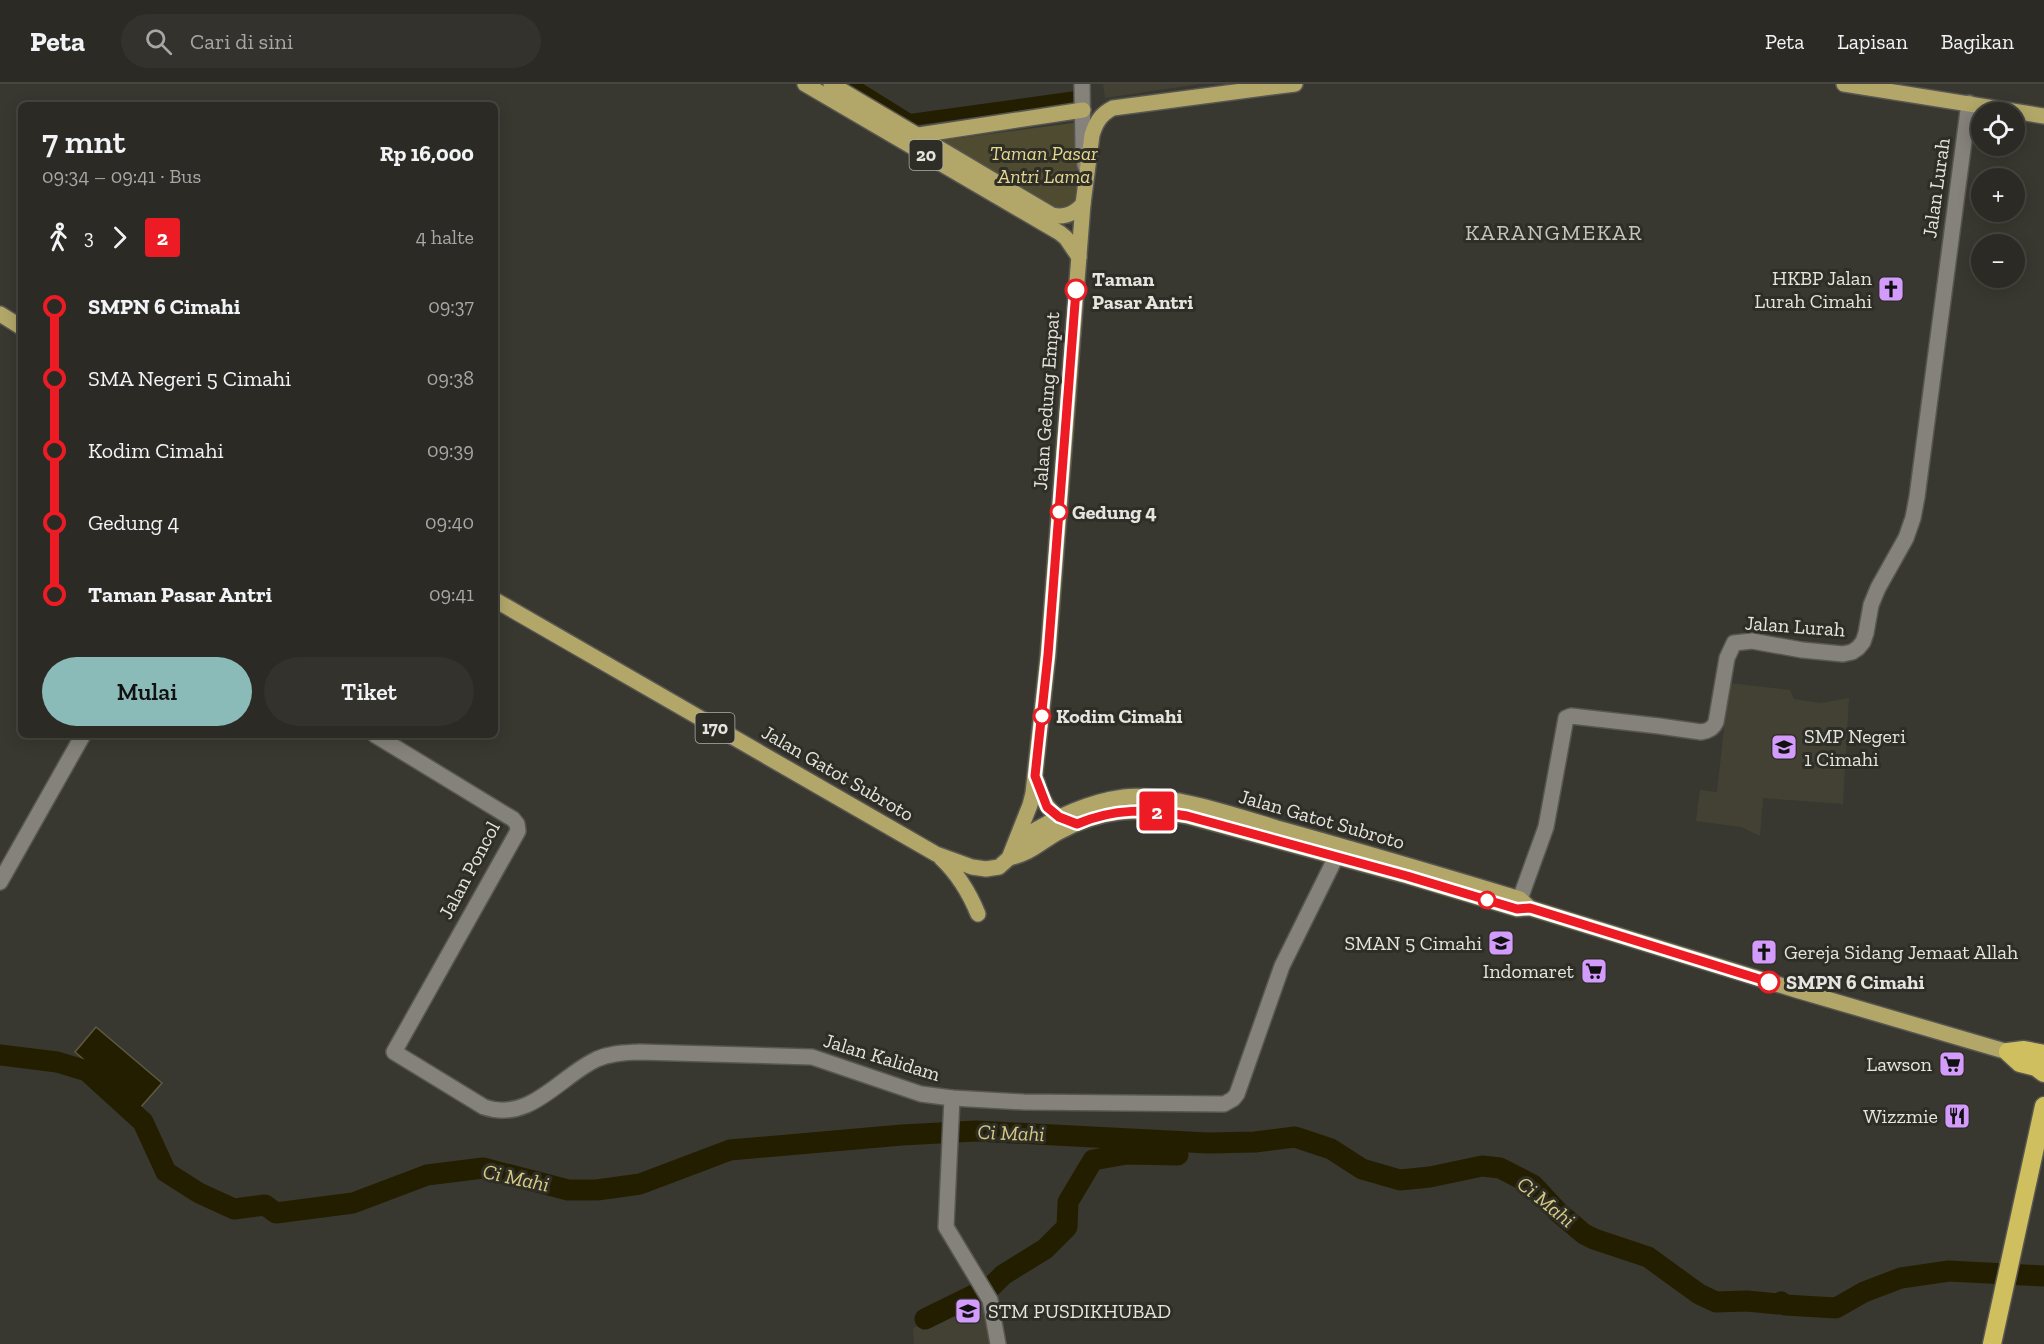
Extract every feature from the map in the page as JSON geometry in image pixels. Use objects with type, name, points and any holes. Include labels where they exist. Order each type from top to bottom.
[{"type":"highway","points":[[2008,1052],[2024,1050],[2044,1054]]},
{"type":"highway","points":[[2008,1052],[2020,1063],[2036,1067],[2044,1073]]},
{"type":"highway","points":[[2015,1266],[2044,1106]]},
{"type":"highway","points":[[1992,1344],[2010,1287],[2044,1160]]},
{"type":"highway","points":[[2002,1344],[2010,1287]]},
{"type":"main road","name":"20","points":[[805,84],[1060,233],[1071,244],[1078,257]]},
{"type":"main road","name":"20","points":[[831,84],[1052,215],[1066,216],[1078,210],[1083,204]]},
{"type":"main road","name":"Jalan Gedung Empat","points":[[1016,842],[1030,805],[1035,776],[1048,655],[1078,257],[1086,172],[1095,126],[1105,112],[1113,108],[1295,84]]},
{"type":"main road","points":[[1844,84],[2044,116]]},
{"type":"main road","points":[[919,135],[1083,110]]},
{"type":"main road","points":[[0,314],[18,325]]},
{"type":"main road","name":"Jalan Gatot Subroto","points":[[498,602],[936,854],[964,865],[986,869],[999,867],[1009,858],[1025,854],[1059,832],[1077,824],[1103,814],[1130,810],[1154,811],[1260,829]]},
{"type":"main road","name":"Jalan Gedung Empat","points":[[1035,776],[1043,800],[1050,811],[1059,817]]},
{"type":"main road","name":"Jalan Gatot Subroto","points":[[1016,842],[1059,817],[1124,797],[1149,797],[1190,804],[1260,829],[1344,855],[1382,864],[1517,909],[1525,903],[1796,990],[2008,1052]]},
{"type":"main road","points":[[1059,817],[1077,824]]},
{"type":"main road","points":[[1009,858],[1016,842]]},
{"type":"main road","name":"170","points":[[936,854],[961,880],[978,914]]},
{"type":"street","points":[[1082,84],[1083,148],[1086,172]]},
{"type":"street","name":"Jalan Lurah","points":[[1525,903],[1546,827],[1566,718],[1610,720],[1707,731],[1716,722],[1727,658],[1734,643],[1752,641],[1842,654],[1852,652],[1863,642],[1873,600],[1906,538],[1913,518],[1969,103]]},
{"type":"street","points":[[0,882],[81,738]]},
{"type":"street","name":"Jalan Poncol","points":[[380,738],[513,819],[518,831],[394,1052]]},
{"type":"street","name":"Jalan Kalidam","points":[[394,1052],[484,1107],[500,1112],[518,1109],[531,1103],[595,1060],[615,1053],[639,1052],[812,1057],[921,1094],[952,1098],[1024,1102],[1224,1104],[1230,1102],[1237,1094],[1282,966],[1344,855]]},
{"type":"street","points":[[952,1098],[946,1227],[987,1294],[998,1344]]},
{"type":"shaded area","points":[[1103,84],[1200,84],[1105,98]]},
{"type":"shaded area","name":"SMP Negeri 1 Cimahi","points":[[1729,683],[1790,690],[1794,699],[1821,703],[1849,698],[1843,804],[1763,798],[1760,836],[1741,827],[1696,821],[1700,790],[1717,792]]},
{"type":"shaded area","points":[[96,1027],[162,1083],[140,1108],[75,1052]]},
{"type":"shaded area","name":"STM PUSDIKHUBAD","points":[[985,1293],[993,1344],[914,1344],[913,1328]]},
{"type":"green space","name":"Taman Pasar Antri Lama","points":[[1081,122],[1083,148],[1071,225],[937,141]]},
{"type":"waterway","points":[[852,84],[910,120],[1076,97]]},
{"type":"waterway","name":"Ci Mahi","points":[[0,1055],[57,1062],[87,1071],[143,1122],[166,1172],[199,1193],[234,1209],[265,1205],[276,1213],[353,1203],[427,1175],[483,1168],[568,1190],[597,1190],[640,1184],[730,1150],[902,1135],[976,1131],[1208,1143],[1255,1142],[1295,1137],[1331,1149],[1362,1169],[1400,1180],[1430,1177],[1482,1166],[1500,1168],[1533,1185],[1558,1212],[1584,1234],[1648,1257],[1699,1294],[1716,1302],[1747,1301],[1778,1304],[1781,1302],[1785,1305],[1836,1308],[1864,1292],[1901,1278],[1949,1271],[2044,1276]]},
{"type":"waterway","points":[[925,1319],[992,1286],[1003,1275],[1045,1249],[1067,1227],[1068,1202],[1093,1160],[1127,1154],[1178,1155]]},
{"type":"bus line","name":"2","points":[[1076,290],[1048,655],[1035,776],[1043,800],[1050,811],[1077,824],[1103,814],[1130,810],[1187,816],[1407,876],[1517,909],[1530,908],[1769,982]]},
{"type":"place","name":"HKBP Jalan Lurah Cimahi","points":[[1891,289]]},
{"type":"place","name":"Taman Pasar Antri","points":[[1076,290]]},
{"type":"place","name":"Gedung 4","points":[[1059,512]]},
{"type":"place","name":"Kodim Cimahi","points":[[1042,716]]},
{"type":"place","name":"SMP Negeri 1 Cimahi","points":[[1784,747]]},
{"type":"place","name":"SMAN 5 Cimahi","points":[[1501,943]]},
{"type":"place","name":"Gereja Sidang Jemaat Allah","points":[[1764,952]]},
{"type":"place","name":"Indomaret","points":[[1594,971]]},
{"type":"place","name":"SMPN 6 Cimahi","points":[[1769,982]]},
{"type":"place","name":"Lawson","points":[[1952,1064]]},
{"type":"place","name":"Wizzmie","points":[[1957,1116]]},
{"type":"place","name":"STM PUSDIKHUBAD","points":[[968,1311]]},
{"type":"district","name":"KARANGMEKAR","points":[[1554,232]]}]
